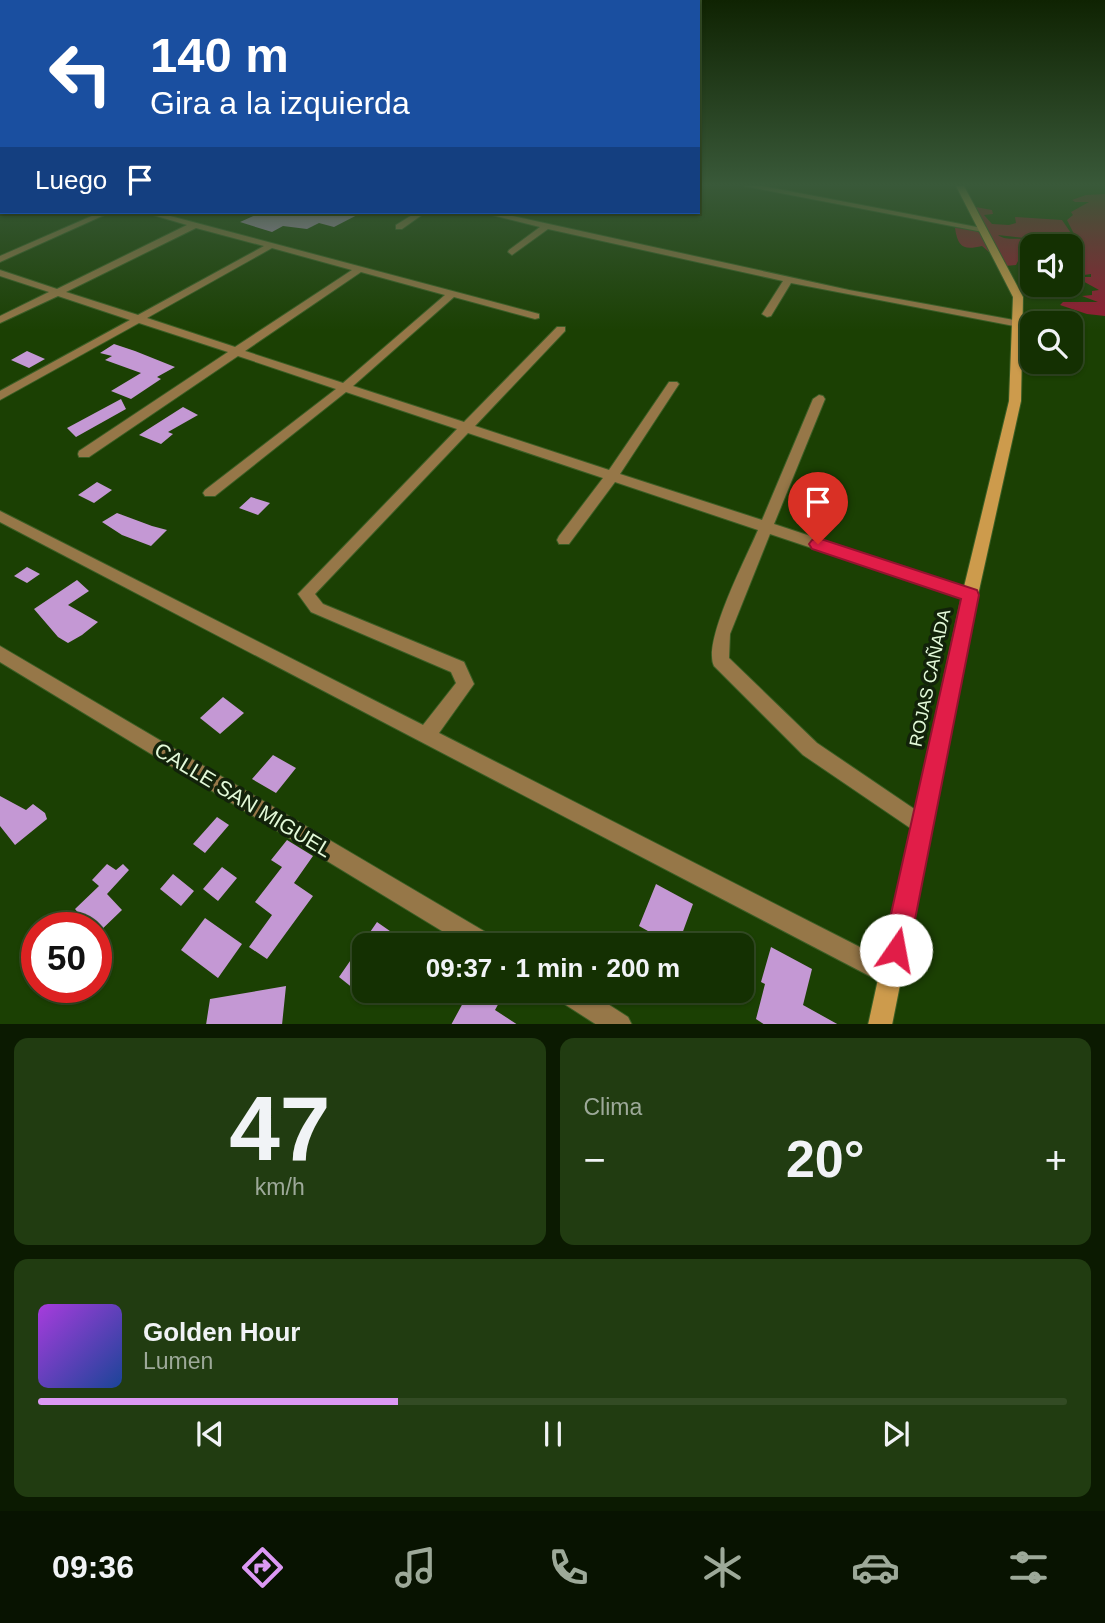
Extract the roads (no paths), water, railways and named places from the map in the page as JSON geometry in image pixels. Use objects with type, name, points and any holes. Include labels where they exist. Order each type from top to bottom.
[{"type":"main road","name":"ROJAS CAÑADA","points":[[880,1024],[970,595],[1014,401],[1018,297],[985,234]]},
{"type":"street","points":[[0,259],[57,234]]},
{"type":"street","points":[[0,320],[177,234]]},
{"type":"street","points":[[227,234],[535,316]]},
{"type":"street","points":[[512,252],[536,234]]},
{"type":"street","points":[[581,234],[788,280],[1019,324]]},
{"type":"street","points":[[0,396],[272,246]]},
{"type":"street","points":[[84,454],[359,269]]},
{"type":"street","points":[[0,273],[970,595]]},
{"type":"street","points":[[767,314],[788,280]]},
{"type":"street","points":[[210,493],[345,387],[452,294]]},
{"type":"street","points":[[426,736],[465,684],[458,667],[317,608],[306,594],[561,329]]},
{"type":"street","points":[[564,540],[612,476],[673,384]]},
{"type":"street","points":[[819,399],[722,634],[720,662],[810,749],[922,826]]},
{"type":"street","points":[[0,516],[891,975]]},
{"type":"street","name":"CALLE SAN MIGUEL","points":[[0,653],[466,933]]},
{"type":"street","points":[[585,1003],[620,1024]]}]
